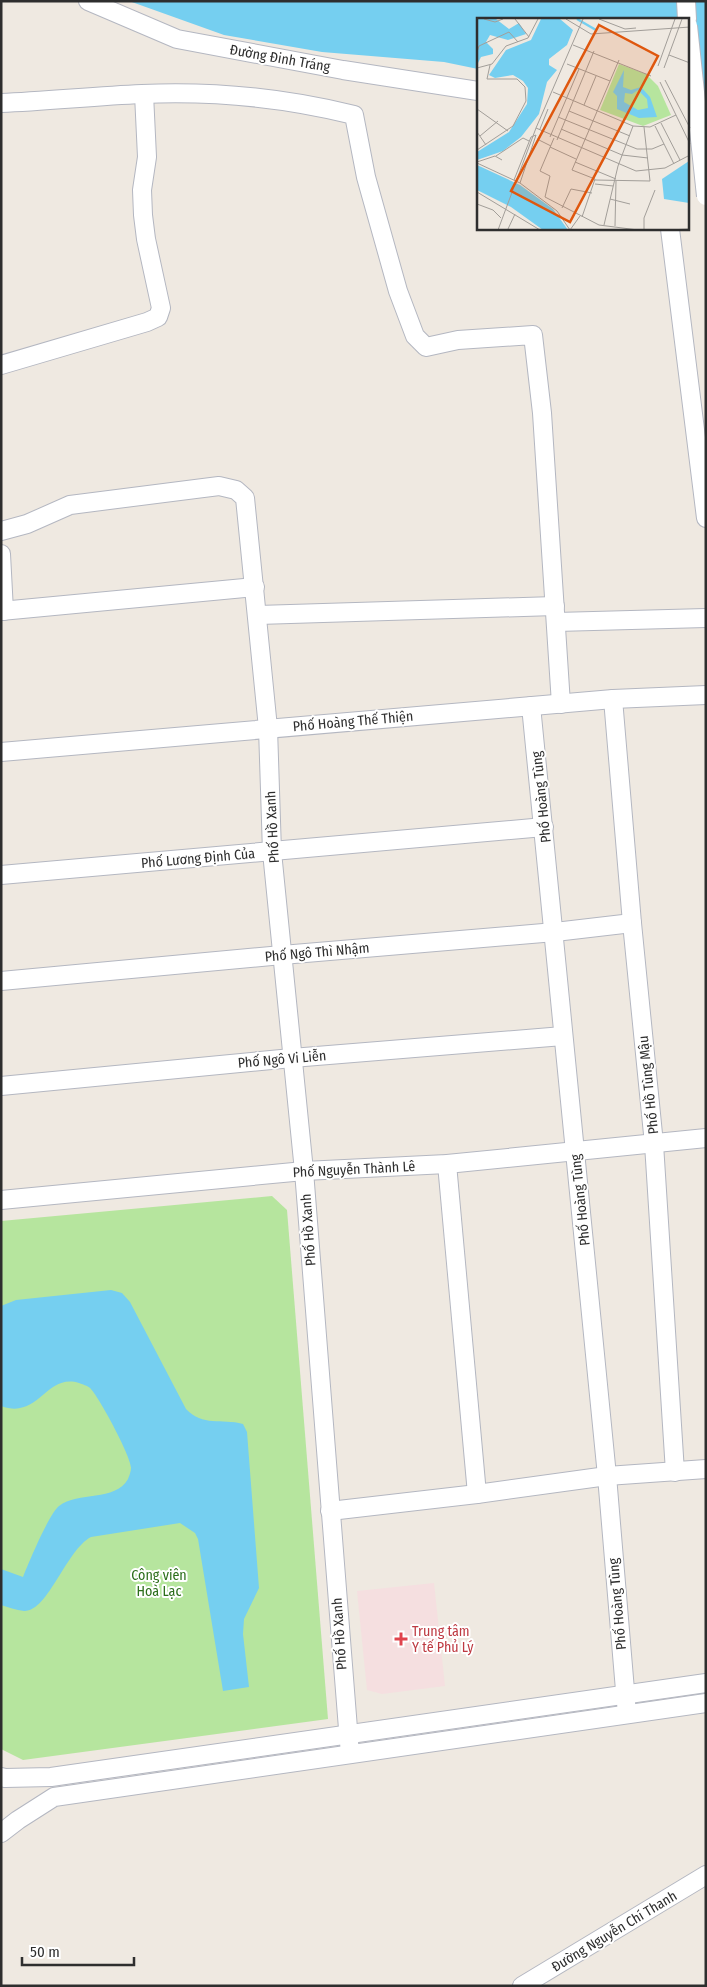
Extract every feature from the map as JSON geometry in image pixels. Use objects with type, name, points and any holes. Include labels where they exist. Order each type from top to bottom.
[{"type":"street","name":"Đường Đinh Tráng","points":[[88,1],[176,39],[333,68],[477,91]]},
{"type":"street","points":[[686,1],[688,18]]},
{"type":"street","points":[[690,45],[706,196]]},
{"type":"street","points":[[1,103],[144,94],[240,96],[327,108],[354,115],[366,177],[398,290],[415,336],[426,346],[458,340],[533,335],[542,413],[561,704]]},
{"type":"street","points":[[1,365],[147,322],[158,317],[161,308],[146,239],[143,215],[142,190],[147,156],[144,94]]},
{"type":"street","points":[[690,119],[706,116]]},
{"type":"street","points":[[670,230],[706,518]]},
{"type":"street","name":"Phố Hồ Xanh","points":[[1,531],[27,524],[70,505],[200,487],[219,486],[236,490],[245,498],[268,728],[272,852],[304,1171],[350,1754]]},
{"type":"street","points":[[1,554],[3,611],[255,587]]},
{"type":"street","points":[[258,615],[555,614],[706,618]]},
{"type":"street","name":"Phố Hoàng Thế Thiện","points":[[1,752],[613,699],[706,695]]},
{"type":"street","name":"Phố Hồ Tùng Mậu","points":[[613,699],[632,923],[654,1144],[675,1472]]},
{"type":"street","name":"Phố Hoàng Tùng","points":[[531,706],[607,1476],[627,1714]]},
{"type":"street","name":"Phố Lương Định Của","points":[[1,875],[544,827]]},
{"type":"street","name":"Phố Ngô Thì Nhậm","points":[[1,981],[554,932],[632,923]]},
{"type":"street","name":"Phố Ngô Vi Liễn","points":[[1,1086],[292,1058],[564,1036]]},
{"type":"street","name":"Phố Nguyễn Thành Lê","points":[[1,1200],[304,1171],[448,1164],[706,1138]]},
{"type":"street","points":[[448,1164],[477,1494]]},
{"type":"street","points":[[330,1511],[477,1494],[607,1476],[706,1469]]},
{"type":"street","points":[[1,1777],[51,1777],[706,1683]]},
{"type":"street","points":[[1,1833],[54,1797],[706,1703]]},
{"type":"street","name":"Đường Nguyễn Chí Thanh","points":[[522,1986],[706,1876]]},
{"type":"shaded area","name":"Trung tâm Y tế Phủ Lý","points":[[434,1583],[445,1686],[382,1694],[367,1690],[357,1591]]},
{"type":"green space","name":"Công viên Hoà Lạc","points":[[272,1196],[287,1210],[328,1719],[23,1760],[1,1749],[1,1221]]},
{"type":"water","points":[[129,1],[706,1],[706,100],[690,102],[690,18],[477,18],[477,69],[444,62],[322,52],[224,35]]},
{"type":"water","points":[[111,1290],[122,1293],[130,1302],[186,1409],[192,1415],[206,1420],[243,1424],[247,1432],[259,1588],[244,1619],[243,1634],[249,1687],[223,1691],[198,1539],[195,1533],[180,1523],[91,1537],[73,1554],[41,1602],[33,1609],[24,1611],[1,1605],[1,1569],[23,1577],[45,1528],[59,1506],[67,1501],[114,1491],[128,1479],[131,1468],[126,1452],[114,1427],[94,1393],[86,1386],[67,1382],[58,1384],[25,1407],[14,1409],[1,1406],[1,1306],[16,1300]]},
{"type":"place","name":"Trung tâm Y tế Phủ Lý","points":[[401,1639]]}]
